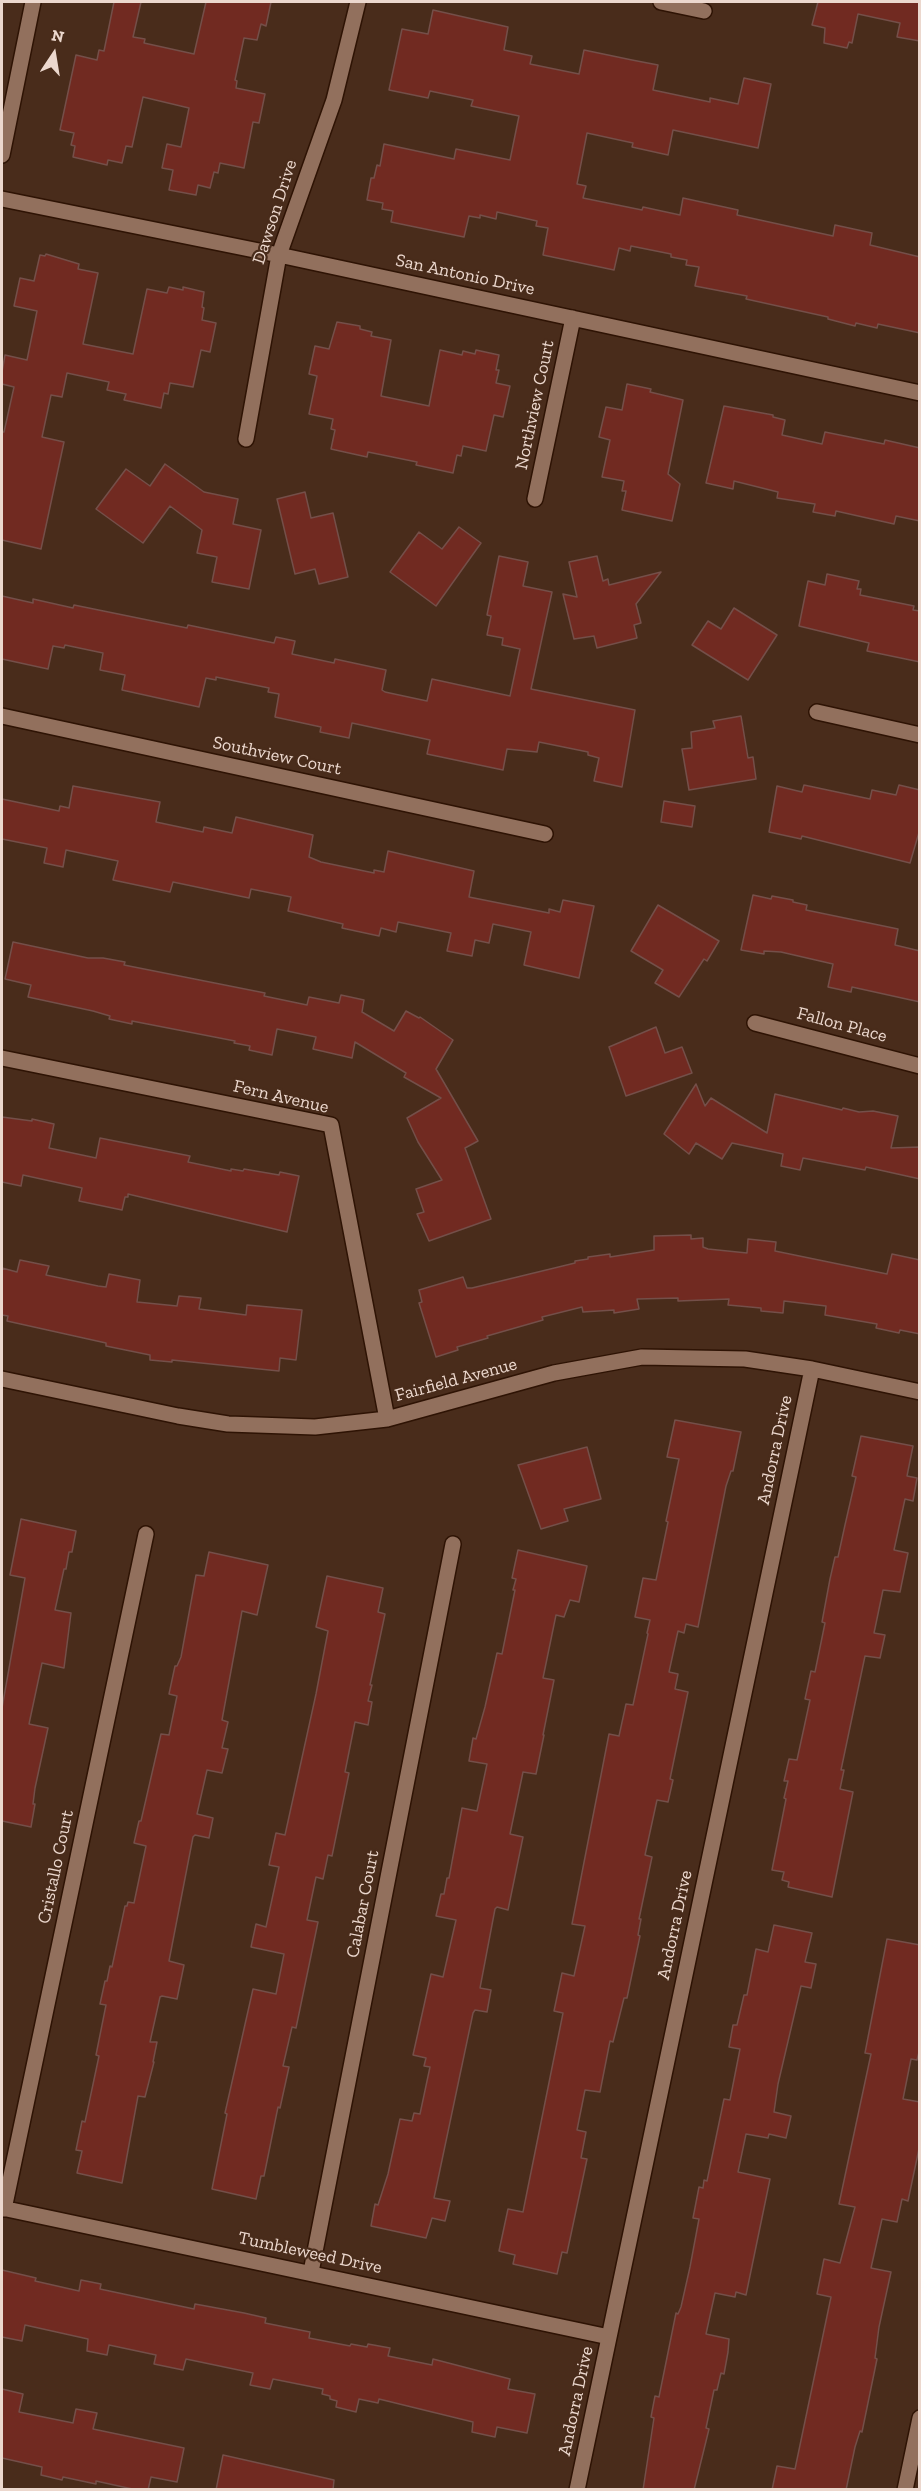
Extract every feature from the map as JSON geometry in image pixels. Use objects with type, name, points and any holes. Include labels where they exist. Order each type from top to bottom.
[{"type":"street","points":[[2,155],[33,2]]},
{"type":"street","name":"Dawson Drive","points":[[246,439],[279,255],[334,100],[357,2]]},
{"type":"street","points":[[661,2],[704,11]]},
{"type":"street","name":"San Antonio Drive","points":[[2,199],[279,255],[920,393]]},
{"type":"street","name":"Northview Court","points":[[536,499],[573,318]]},
{"type":"street","points":[[817,712],[920,735]]},
{"type":"street","name":"Southview Court","points":[[2,716],[545,834]]},
{"type":"street","name":"Fallon Place","points":[[755,1023],[920,1066]]},
{"type":"street","name":"Fern Avenue","points":[[2,1058],[331,1125],[387,1419]]},
{"type":"street","name":"Fairfield Avenue","points":[[2,1379],[178,1416],[228,1424],[315,1427],[387,1419],[554,1374],[642,1357],[745,1359],[812,1369],[920,1392]]},
{"type":"street","name":"Andorra Drive","points":[[577,2490],[812,1369]]},
{"type":"street","name":"Cristallo Court","points":[[3,2208],[146,1534]]},
{"type":"street","name":"Calabar Court","points":[[311,2272],[453,1544]]},
{"type":"street","name":"Tumbleweed Drive","points":[[3,2208],[609,2337]]},
{"type":"street","points":[[905,2490],[920,2418]]},
{"type":"building","points":[[114,2],[141,2],[133,37],[145,39],[144,43],[194,54],[206,2],[271,2],[266,26],[261,24],[257,40],[244,38],[235,80],[237,81],[236,88],[265,94],[259,123],[253,122],[244,168],[220,163],[218,173],[214,172],[210,188],[198,185],[196,195],[169,190],[173,170],[162,168],[167,144],[181,147],[189,108],[143,97],[132,147],[126,146],[122,163],[108,160],[107,165],[73,157],[75,146],[71,145],[74,133],[60,130],[76,55],[97,60],[99,50],[104,51]]},
{"type":"building","points":[[818,2],[920,2],[920,41],[897,37],[900,23],[858,14],[852,43],[849,42],[847,48],[824,43],[825,28],[812,25]]},
{"type":"building","points":[[433,10],[508,27],[504,50],[532,56],[530,64],[579,74],[584,50],[658,65],[653,90],[710,102],[710,98],[738,104],[744,78],[771,84],[758,148],[673,130],[668,155],[632,147],[633,143],[587,133],[577,184],[586,186],[583,198],[680,215],[683,198],[738,210],[737,215],[833,236],[835,225],[872,233],[870,245],[920,257],[920,333],[878,324],[877,328],[856,323],[855,326],[828,319],[828,317],[746,299],[747,296],[695,286],[699,267],[686,265],[687,260],[671,257],[671,254],[631,246],[630,251],[619,248],[614,270],[543,255],[548,228],[536,226],[537,221],[497,212],[496,219],[480,215],[480,218],[469,216],[464,237],[391,222],[393,211],[382,209],[383,203],[367,200],[371,178],[374,178],[377,165],[380,166],[384,144],[454,159],[456,149],[510,160],[519,116],[471,106],[473,100],[430,91],[428,98],[389,90],[402,29],[428,34]]},
{"type":"building","points":[[46,254],[79,264],[78,269],[98,273],[83,344],[133,354],[147,289],[167,293],[169,287],[183,290],[183,287],[204,292],[202,320],[216,323],[210,352],[201,350],[193,387],[170,383],[168,394],[164,393],[161,408],[124,400],[126,394],[107,390],[109,382],[67,373],[62,397],[51,395],[42,437],[64,442],[41,549],[2,540],[2,432],[4,432],[14,387],[2,384],[2,372],[5,355],[27,360],[37,311],[14,306],[20,278],[34,281],[40,255],[45,256]]},
{"type":"building","points":[[337,322],[360,326],[360,329],[372,332],[371,336],[391,340],[381,396],[429,406],[440,350],[462,355],[463,351],[475,354],[476,350],[499,355],[496,383],[510,386],[503,417],[494,415],[486,451],[463,446],[461,456],[457,455],[453,473],[416,465],[417,462],[368,452],[367,457],[331,449],[335,430],[331,429],[333,419],[309,414],[317,376],[309,374],[315,346],[329,349]]},
{"type":"building","points":[[627,384],[683,400],[668,474],[680,484],[672,521],[622,510],[626,491],[622,491],[624,481],[602,477],[610,440],[599,437],[606,407],[622,410]]},
{"type":"building","points":[[724,406],[773,415],[773,417],[785,420],[782,435],[822,444],[825,432],[884,444],[885,440],[920,448],[920,521],[896,516],[894,524],[836,511],[835,516],[813,512],[815,504],[777,498],[778,492],[734,481],[733,489],[706,483]]},
{"type":"building","points":[[165,464],[204,492],[238,499],[233,524],[261,530],[249,589],[212,582],[217,557],[197,553],[202,530],[170,506],[143,543],[96,509],[126,469],[150,486]]},
{"type":"building","points":[[305,492],[311,518],[333,513],[348,577],[319,584],[315,569],[295,574],[277,499]]},
{"type":"building","points":[[459,527],[481,543],[436,606],[390,572],[419,532],[442,549]]},
{"type":"building","points":[[499,556],[528,562],[523,586],[552,592],[531,689],[635,710],[622,787],[594,781],[599,758],[588,755],[588,752],[539,742],[537,752],[507,749],[503,770],[427,754],[430,740],[352,723],[349,738],[320,732],[321,727],[275,717],[279,694],[268,692],[269,688],[216,677],[216,680],[206,678],[199,707],[122,690],[125,675],[100,670],[103,653],[65,645],[64,648],[53,646],[48,669],[2,659],[2,596],[33,603],[33,599],[73,608],[74,605],[274,643],[276,637],[295,641],[292,654],[334,663],[335,659],[386,670],[382,690],[427,701],[432,679],[510,696],[520,649],[502,645],[503,638],[487,635],[491,616],[487,615]]},
{"type":"building","points":[[597,556],[603,581],[608,579],[609,585],[661,572],[636,604],[641,623],[634,625],[637,638],[597,648],[594,636],[574,639],[563,594],[577,597],[569,562]]},
{"type":"building","points":[[827,574],[859,581],[857,589],[861,589],[860,595],[914,606],[913,610],[920,611],[920,662],[867,651],[869,643],[799,626],[808,581],[825,585]]},
{"type":"building","points":[[734,608],[777,635],[748,680],[692,645],[708,621],[721,629]]},
{"type":"building","points":[[741,716],[748,758],[753,757],[756,779],[689,790],[682,749],[692,748],[691,732],[715,728],[713,721]]},
{"type":"building","points":[[804,785],[870,799],[872,790],[896,795],[899,785],[920,790],[920,829],[910,863],[802,836],[801,839],[769,832],[777,786],[802,792]]},
{"type":"building","points":[[73,786],[160,802],[156,822],[203,832],[204,827],[232,833],[236,817],[313,835],[309,857],[321,862],[374,873],[374,870],[384,872],[388,851],[474,871],[469,897],[549,913],[549,909],[560,912],[563,900],[594,906],[579,978],[524,965],[531,932],[493,924],[489,943],[475,940],[472,956],[447,951],[451,933],[398,922],[396,932],[381,928],[379,936],[342,928],[343,924],[288,911],[291,897],[251,889],[249,898],[173,882],[170,892],[113,880],[118,861],[66,850],[63,867],[44,863],[47,848],[2,839],[2,799],[59,811],[60,806],[69,808]]},
{"type":"building","points":[[664,801],[695,806],[692,827],[661,822]]},
{"type":"building","points":[[753,895],[793,900],[793,902],[807,905],[806,910],[898,929],[895,945],[920,951],[920,1002],[852,987],[851,992],[828,987],[833,964],[781,952],[764,951],[764,954],[741,950]]},
{"type":"building","points":[[658,905],[719,941],[707,961],[704,959],[679,997],[655,983],[663,970],[631,951]]},
{"type":"building","points":[[13,942],[88,958],[125,962],[124,965],[265,993],[264,996],[307,1005],[309,997],[339,1003],[341,995],[364,1000],[362,1012],[394,1031],[406,1011],[420,1017],[453,1040],[436,1069],[478,1141],[465,1148],[491,1219],[429,1241],[417,1214],[424,1212],[416,1189],[442,1180],[418,1142],[407,1118],[441,1098],[404,1077],[406,1073],[355,1042],[352,1058],[313,1049],[316,1037],[277,1029],[272,1055],[249,1050],[250,1046],[234,1043],[235,1041],[132,1021],[132,1024],[109,1019],[110,1016],[93,1011],[28,997],[31,985],[5,979]]},
{"type":"building","points":[[656,1027],[665,1053],[682,1047],[692,1073],[626,1096],[609,1047]]},
{"type":"building","points":[[696,1084],[705,1106],[711,1098],[767,1133],[775,1094],[842,1110],[843,1108],[859,1112],[873,1111],[898,1116],[891,1148],[920,1147],[920,1179],[866,1167],[865,1170],[803,1158],[800,1170],[781,1166],[783,1154],[732,1143],[722,1159],[696,1143],[689,1154],[664,1134]]},
{"type":"building","points":[[2,1117],[32,1121],[32,1119],[54,1124],[49,1148],[96,1158],[100,1138],[190,1156],[188,1162],[231,1171],[231,1169],[243,1171],[244,1169],[299,1176],[287,1232],[128,1194],[122,1210],[79,1201],[82,1188],[23,1175],[21,1186],[2,1182]]},
{"type":"building","points":[[691,1235],[691,1239],[703,1238],[703,1247],[708,1249],[747,1253],[748,1239],[776,1242],[775,1251],[887,1274],[892,1254],[920,1260],[920,1334],[900,1330],[899,1333],[876,1328],[877,1324],[825,1315],[826,1306],[784,1301],[783,1313],[728,1305],[729,1299],[678,1301],[678,1298],[637,1299],[639,1309],[614,1313],[614,1310],[583,1312],[582,1307],[542,1317],[543,1320],[487,1336],[488,1338],[457,1347],[458,1350],[436,1357],[419,1303],[422,1302],[419,1290],[463,1277],[467,1288],[472,1288],[575,1263],[575,1261],[588,1259],[588,1257],[610,1254],[610,1257],[654,1250],[654,1236]]},
{"type":"building","points":[[20,1260],[49,1266],[46,1275],[98,1286],[106,1287],[109,1274],[140,1280],[137,1302],[177,1306],[179,1296],[201,1298],[199,1309],[246,1315],[247,1305],[302,1310],[296,1360],[280,1358],[279,1371],[172,1360],[172,1362],[150,1360],[150,1355],[106,1346],[106,1343],[7,1321],[8,1316],[2,1315],[2,1268],[17,1272]]},
{"type":"building","points":[[675,1420],[741,1432],[733,1471],[731,1471],[726,1486],[698,1627],[686,1624],[684,1633],[678,1631],[669,1672],[678,1674],[675,1689],[688,1692],[670,1779],[673,1780],[668,1802],[657,1800],[645,1855],[652,1857],[639,1919],[641,1919],[638,1935],[640,1936],[627,1998],[624,1998],[613,2042],[610,2041],[600,2092],[585,2090],[577,2130],[586,2132],[581,2158],[587,2159],[567,2253],[562,2252],[557,2274],[513,2264],[515,2255],[499,2251],[508,2209],[523,2212],[563,2013],[554,2011],[562,1973],[574,1976],[585,1926],[572,1924],[609,1734],[619,1736],[626,1704],[633,1705],[650,1620],[635,1617],[643,1578],[656,1580],[668,1522],[666,1521],[679,1459],[667,1457]]},
{"type":"building","points":[[861,1436],[913,1446],[907,1476],[917,1478],[913,1501],[905,1499],[894,1550],[908,1553],[900,1592],[883,1590],[874,1633],[885,1635],[880,1658],[865,1656],[841,1770],[844,1770],[840,1789],[853,1792],[832,1897],[788,1887],[789,1882],[782,1880],[784,1872],[772,1870],[786,1799],[784,1798],[788,1781],[784,1781],[789,1759],[797,1760],[810,1700],[805,1699],[811,1671],[815,1672],[825,1623],[822,1622],[830,1579],[835,1557],[838,1557],[856,1477],[852,1476]]},
{"type":"building","points":[[587,1447],[601,1499],[564,1509],[568,1521],[541,1529],[518,1465]]},
{"type":"building","points":[[21,1519],[76,1531],[72,1552],[69,1552],[66,1569],[64,1569],[55,1610],[71,1613],[64,1668],[42,1663],[29,1724],[48,1728],[35,1788],[31,1827],[2,1821],[2,1708],[25,1578],[10,1575]]},
{"type":"building","points":[[518,1550],[587,1566],[579,1602],[570,1600],[564,1617],[556,1615],[543,1678],[554,1680],[544,1735],[536,1774],[523,1772],[510,1834],[523,1837],[508,1910],[497,1907],[495,1909],[480,1988],[491,1990],[487,2012],[475,2010],[473,2013],[434,2198],[450,2201],[445,2221],[432,2218],[426,2238],[371,2226],[375,2204],[378,2205],[388,2174],[400,2119],[412,2121],[414,2113],[420,2114],[430,2067],[424,2066],[426,2058],[413,2055],[431,1974],[443,1977],[456,1920],[436,1916],[441,1894],[444,1894],[447,1878],[449,1878],[462,1808],[477,1811],[487,1764],[469,1761],[473,1738],[476,1739],[485,1707],[497,1653],[502,1654],[515,1590],[513,1590],[516,1579],[512,1578]]},
{"type":"building","points":[[209,1552],[268,1565],[257,1615],[242,1611],[222,1720],[228,1722],[222,1748],[228,1749],[222,1773],[207,1770],[197,1814],[213,1818],[209,1838],[195,1835],[193,1837],[169,1961],[184,1965],[177,1999],[160,1997],[150,2042],[157,2042],[154,2062],[145,2097],[138,2096],[122,2183],[77,2173],[82,2151],[76,2150],[82,2121],[85,2122],[99,2056],[96,2055],[106,2005],[100,2004],[105,1981],[107,1981],[110,1966],[112,1967],[125,1906],[128,1902],[134,1903],[146,1846],[134,1843],[161,1734],[169,1735],[177,1696],[169,1694],[175,1666],[181,1657],[196,1575],[204,1576]]},
{"type":"building","points":[[327,1576],[383,1588],[378,1612],[385,1614],[370,1685],[372,1685],[368,1701],[372,1702],[368,1725],[355,1722],[345,1772],[349,1773],[332,1856],[328,1855],[323,1879],[316,1877],[307,1920],[318,1922],[296,2028],[292,2027],[283,2066],[289,2067],[280,2108],[278,2107],[264,2176],[261,2176],[256,2199],[212,2189],[227,2114],[225,2113],[253,1989],[276,1994],[284,1954],[251,1947],[256,1924],[266,1927],[279,1867],[269,1865],[276,1833],[285,1835],[316,1694],[328,1631],[316,1627]]},
{"type":"building","points":[[774,1925],[812,1933],[805,1962],[816,1964],[811,1988],[801,1986],[778,2084],[774,2112],[791,2116],[786,2138],[769,2134],[768,2138],[746,2134],[738,2172],[770,2179],[746,2295],[736,2292],[735,2297],[715,2293],[706,2334],[729,2339],[728,2352],[724,2374],[721,2373],[717,2390],[714,2390],[706,2428],[709,2429],[694,2490],[643,2490],[655,2396],[659,2397],[676,2313],[678,2314],[681,2307],[699,2219],[693,2218],[699,2187],[703,2188],[704,2180],[707,2181],[724,2099],[730,2100],[740,2049],[729,2047],[733,2025],[737,2025],[744,1995],[747,1995],[756,1949],[768,1952]]},
{"type":"building","points":[[887,1939],[920,1945],[920,2048],[917,2060],[911,2059],[903,2099],[920,2102],[920,2144],[908,2201],[902,2199],[897,2222],[882,2219],[871,2268],[891,2272],[879,2327],[875,2358],[877,2359],[862,2432],[860,2431],[855,2447],[846,2490],[772,2490],[777,2466],[795,2469],[831,2297],[817,2294],[824,2259],[840,2263],[855,2207],[839,2204],[871,2054],[865,2053]]},
{"type":"building","points":[[2,2270],[36,2278],[35,2281],[79,2291],[81,2280],[101,2284],[100,2289],[194,2309],[195,2304],[244,2313],[266,2318],[265,2323],[310,2332],[309,2338],[350,2346],[351,2344],[367,2347],[368,2344],[390,2348],[388,2356],[432,2365],[433,2359],[510,2379],[508,2389],[535,2394],[527,2433],[497,2427],[495,2437],[472,2432],[473,2422],[379,2399],[378,2403],[359,2399],[356,2412],[336,2407],[337,2401],[322,2394],[323,2389],[273,2379],[270,2389],[250,2385],[253,2373],[186,2359],[183,2370],[154,2364],[156,2355],[109,2345],[107,2355],[87,2351],[88,2339],[25,2325],[22,2341],[2,2337]]},
{"type":"building","points":[[2,2389],[23,2394],[19,2412],[73,2423],[76,2409],[97,2413],[93,2429],[184,2448],[177,2482],[151,2477],[148,2490],[137,2490],[96,2481],[96,2484],[63,2477],[62,2480],[41,2475],[42,2467],[2,2458]]},
{"type":"building","points":[[223,2455],[334,2480],[333,2490],[216,2490]]}]
